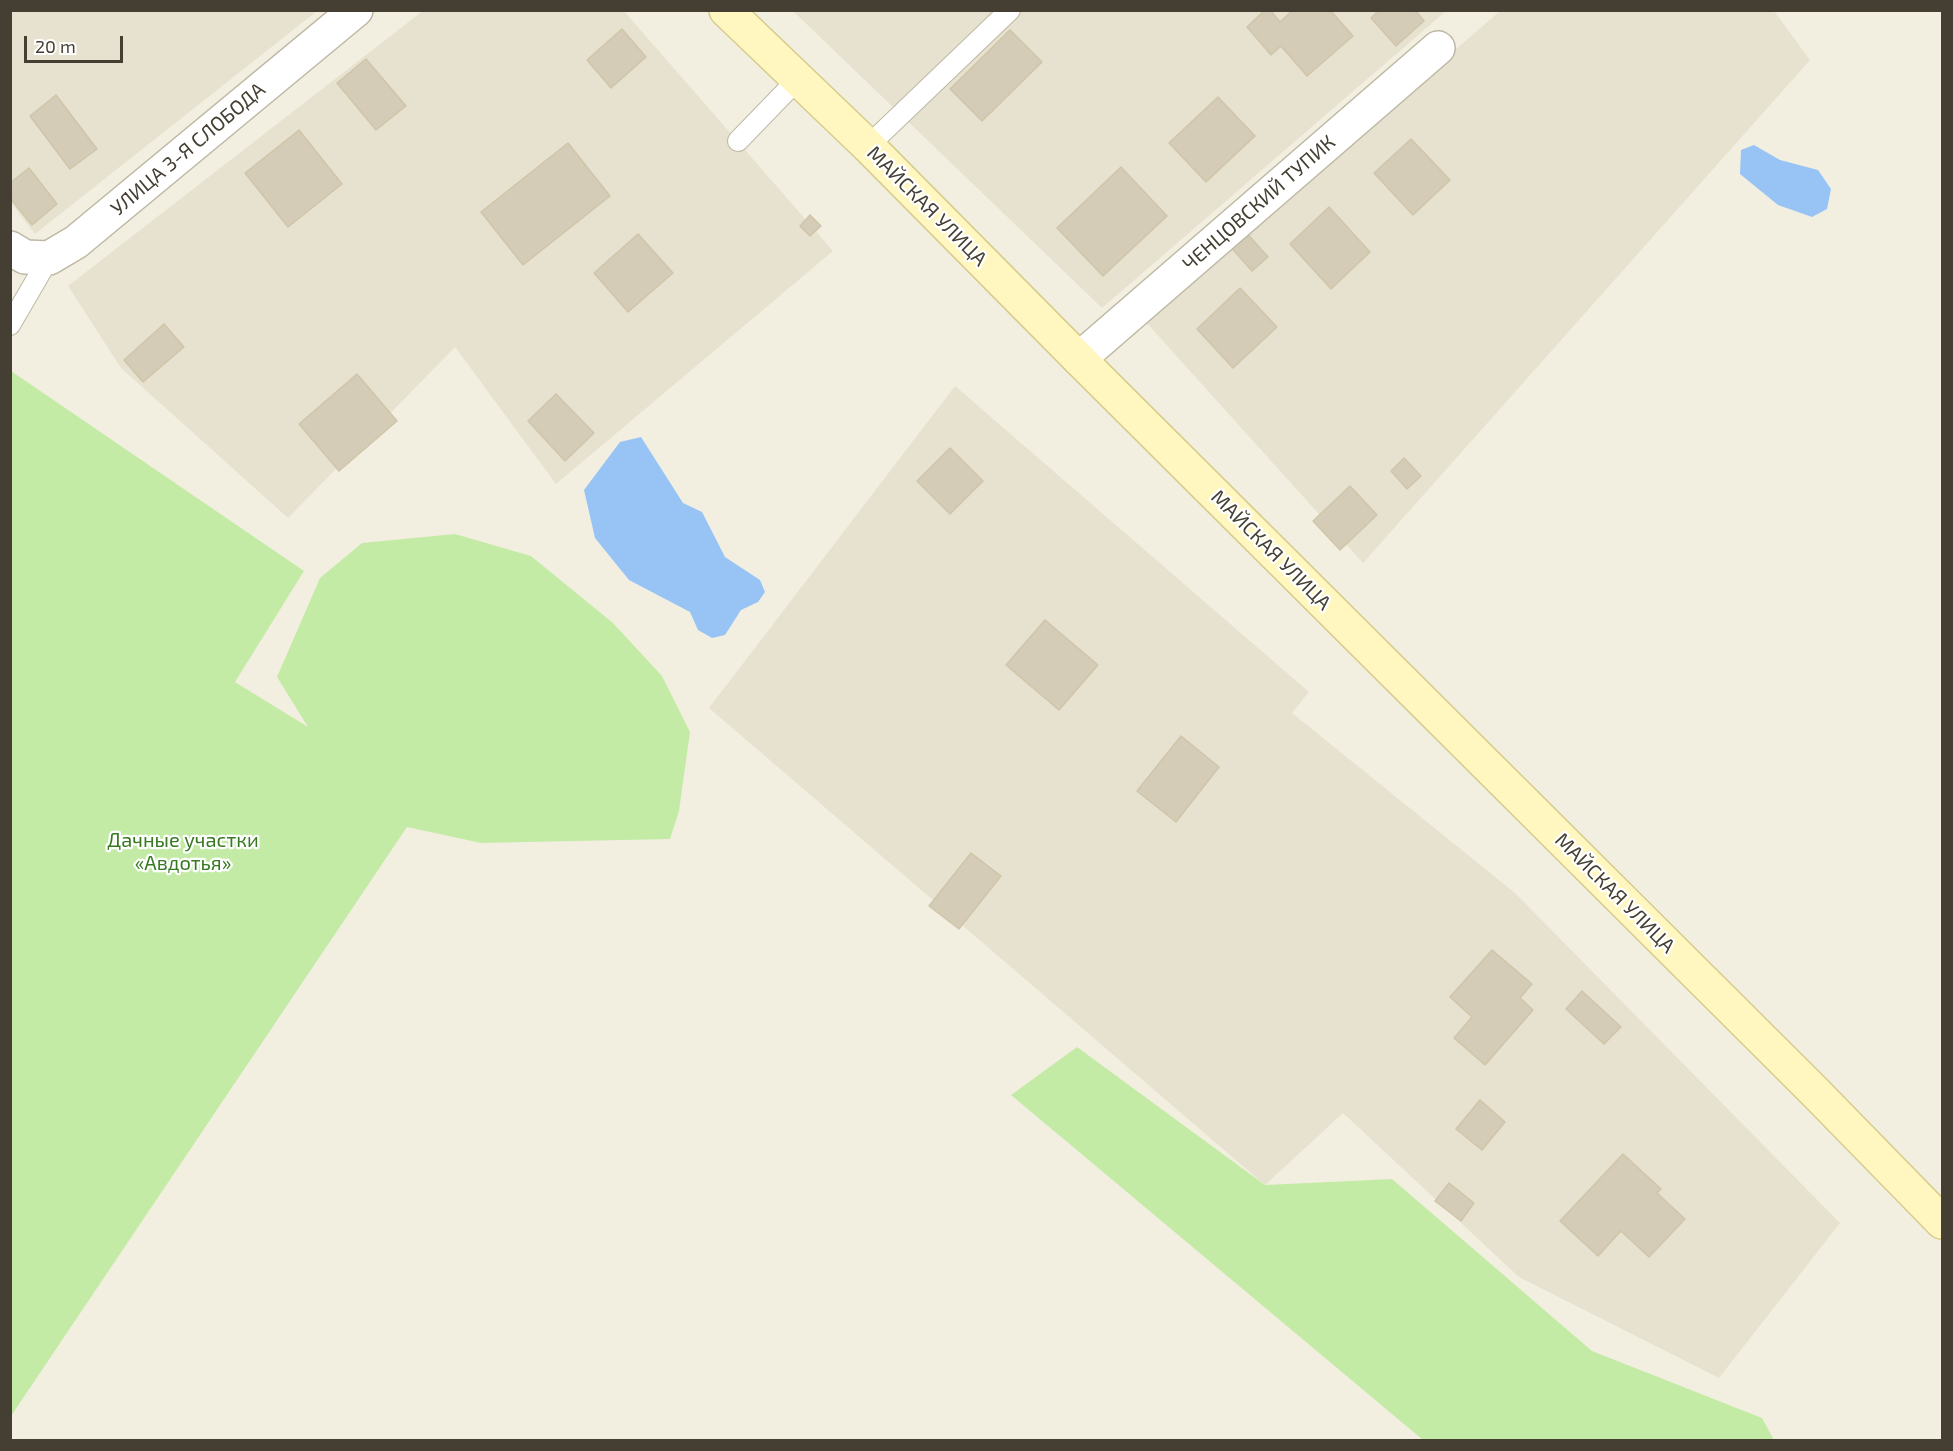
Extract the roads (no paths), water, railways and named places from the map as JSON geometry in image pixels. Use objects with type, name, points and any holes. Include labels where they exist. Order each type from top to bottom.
[{"type":"street","name":"УЛИЦА 3-Я СЛОБОДА","points":[[49,258],[76,242],[356,10]]},
{"type":"street","name":"МАЙСКАЯ УЛИЦА","points":[[726,10],[868,146],[1814,1091],[1942,1222]]},
{"type":"street","name":"ЧЕНЦОВСКИЙ ТУПИК","points":[[1079,359],[1438,48]]},
{"type":"street","points":[[10,248],[25,257],[49,258]]},
{"type":"lane","points":[[868,146],[1010,10]]},
{"type":"lane","points":[[738,141],[798,79]]},
{"type":"lane","points":[[10,325],[49,258]]},
{"type":"water","points":[[1754,145],[1780,160],[1818,170],[1831,189],[1827,209],[1812,217],[1778,205],[1740,174],[1741,150]]},
{"type":"water","points":[[641,437],[683,503],[702,512],[725,557],[760,580],[765,592],[758,602],[741,610],[725,635],[712,638],[698,630],[690,612],[629,580],[595,538],[584,490],[620,442]]},
{"type":"park label","name":"Дачные участки «Авдотья»","points":[[183,852]]}]
